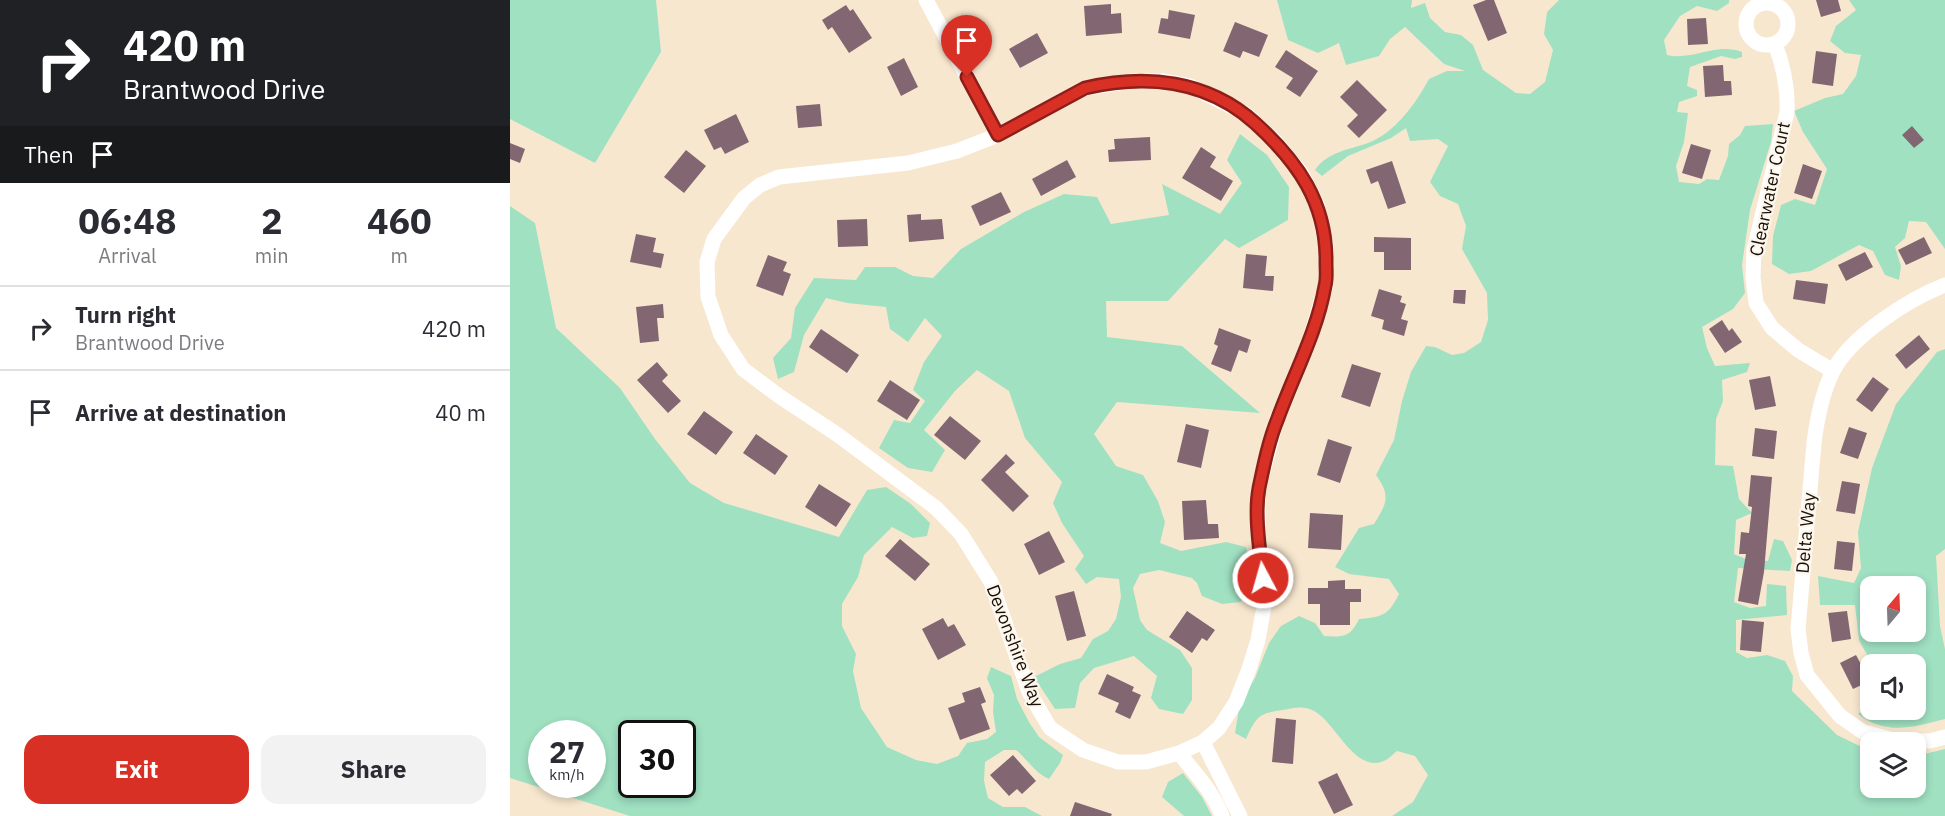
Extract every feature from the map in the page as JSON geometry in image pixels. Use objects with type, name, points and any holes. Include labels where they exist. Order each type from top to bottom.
[{"type":"street","points":[[926,0],[998,135]]},
{"type":"street","name":"Clearwater Court","points":[[1775,44],[1785,75],[1788,94],[1787,112],[1754,250],[1753,277],[1756,303],[1772,328],[1798,350],[1833,370]]},
{"type":"street","name":"Devonshire Way","points":[[1132,81],[1164,81],[1190,86],[1246,114],[1276,141],[1302,174],[1317,204],[1326,246],[1326,285],[1309,342],[1277,419],[1258,491],[1258,532],[1265,601],[1258,640],[1236,702],[1219,728],[1203,742],[1179,753],[1146,762],[1118,762],[1083,750],[1050,728],[1029,692],[991,582],[961,534],[936,508],[838,435],[743,369],[721,335],[708,297],[707,262],[714,240],[744,198],[760,185],[779,177],[925,159],[957,151],[998,135],[1085,88],[1132,81]]},
{"type":"street","name":"Delta Way","points":[[1945,285],[1887,316],[1856,342],[1833,370],[1818,418],[1798,629],[1807,675],[1840,716],[1863,732],[1897,741],[1930,741],[1945,737]]},
{"type":"street","points":[[1203,742],[1239,816]]},
{"type":"street","points":[[1179,753],[1204,786],[1222,816]]},
{"type":"green space","points":[[510,0],[656,0],[661,52],[595,163],[510,119]]},
{"type":"green space","points":[[1277,0],[1412,0],[1411,8],[1425,3],[1430,18],[1445,32],[1461,35],[1473,45],[1483,70],[1516,93],[1530,94],[1545,82],[1553,50],[1544,34],[1547,12],[1559,0],[1729,0],[1729,3],[1717,11],[1697,6],[1680,16],[1664,40],[1667,55],[1686,56],[1723,49],[1742,52],[1742,57],[1735,59],[1721,56],[1690,67],[1687,86],[1697,90],[1697,96],[1679,102],[1677,112],[1688,113],[1684,142],[1676,166],[1679,182],[1699,184],[1707,179],[1719,180],[1728,156],[1729,144],[1740,135],[1745,126],[1773,124],[1771,142],[1750,210],[1742,265],[1745,293],[1733,309],[1702,327],[1707,348],[1715,366],[1750,363],[1747,372],[1722,380],[1723,401],[1716,419],[1715,465],[1733,466],[1739,499],[1752,513],[1736,520],[1734,554],[1748,560],[1768,561],[1774,539],[1783,541],[1792,560],[1790,571],[1738,568],[1734,602],[1750,608],[1766,606],[1767,584],[1786,586],[1787,615],[1736,620],[1736,652],[1747,658],[1767,655],[1785,661],[1793,676],[1792,691],[1837,735],[1860,746],[1860,798],[1926,798],[1926,754],[1945,749],[1945,816],[1392,816],[1413,802],[1428,775],[1415,756],[1397,751],[1386,760],[1375,763],[1365,761],[1347,746],[1322,717],[1310,709],[1295,708],[1263,715],[1256,721],[1246,739],[1235,733],[1240,703],[1255,678],[1269,643],[1281,626],[1299,616],[1315,623],[1324,636],[1341,636],[1349,633],[1359,619],[1384,614],[1395,601],[1399,594],[1389,579],[1349,574],[1335,567],[1359,528],[1374,524],[1382,510],[1386,499],[1384,489],[1376,475],[1394,440],[1411,372],[1426,346],[1435,347],[1452,355],[1464,353],[1481,342],[1488,320],[1487,293],[1462,249],[1466,226],[1458,204],[1440,196],[1430,182],[1448,146],[1438,139],[1410,141],[1406,128],[1391,138],[1348,156],[1322,176],[1315,170],[1332,155],[1368,143],[1396,125],[1418,98],[1429,79],[1447,71],[1465,71],[1444,64],[1405,27],[1390,39],[1379,56],[1346,65],[1339,43],[1318,53],[1288,40]]},
{"type":"green space","points":[[1849,0],[1945,0],[1945,249],[1926,222],[1909,221],[1905,238],[1895,247],[1901,266],[1899,280],[1885,275],[1873,251],[1859,245],[1811,271],[1789,274],[1772,264],[1773,236],[1781,205],[1795,199],[1815,205],[1827,169],[1803,132],[1794,111],[1825,98],[1843,94],[1856,76],[1861,55],[1845,53],[1830,41],[1836,26],[1856,10]]},
{"type":"green space","points":[[1240,134],[1267,155],[1289,187],[1288,220],[1239,248],[1225,239],[1168,301],[1106,301],[1107,337],[1182,346],[1260,413],[1117,402],[1094,434],[1116,466],[1143,475],[1158,501],[1165,522],[1160,543],[1181,551],[1226,542],[1246,547],[1252,574],[1241,602],[1222,604],[1202,596],[1197,583],[1192,578],[1159,570],[1140,574],[1133,588],[1140,620],[1147,630],[1180,650],[1192,668],[1192,700],[1183,714],[1159,709],[1151,698],[1157,676],[1134,656],[1094,668],[1080,683],[1075,708],[1055,709],[1034,677],[1060,664],[1081,658],[1093,639],[1108,631],[1116,619],[1121,597],[1119,579],[1097,577],[1086,584],[1075,569],[1084,556],[1062,523],[1053,503],[1062,482],[1025,438],[1009,391],[977,370],[955,391],[924,430],[945,450],[932,472],[908,468],[879,448],[894,420],[910,423],[925,401],[913,390],[924,362],[942,336],[925,318],[908,342],[890,329],[886,307],[847,303],[826,298],[804,335],[794,372],[778,379],[773,358],[791,338],[795,308],[814,278],[856,280],[865,267],[895,267],[913,276],[933,278],[961,249],[1024,212],[1064,194],[1097,197],[1111,224],[1169,215],[1162,184],[1220,214],[1242,183],[1227,160]]},
{"type":"green space","points":[[510,206],[535,223],[556,328],[620,388],[655,439],[690,483],[724,503],[839,537],[867,490],[886,487],[911,504],[930,523],[927,536],[913,538],[892,527],[864,555],[858,577],[842,604],[842,626],[856,654],[853,671],[861,708],[887,747],[916,760],[937,764],[958,756],[967,743],[987,739],[996,732],[993,712],[994,695],[987,678],[991,667],[1011,676],[1017,699],[1029,722],[1039,737],[1063,755],[1049,779],[1036,770],[1016,750],[1004,750],[985,762],[984,781],[988,798],[1003,807],[1025,807],[1042,816],[630,816],[573,798],[606,798],[606,720],[528,720],[528,784],[510,778]]},
{"type":"green space","points":[[1945,349],[1945,549],[1936,556],[1940,626],[1945,649],[1945,719],[1900,728],[1879,725],[1867,720],[1926,720],[1926,654],[1867,654],[1860,642],[1926,642],[1926,576],[1860,576],[1860,642],[1855,605],[1820,605],[1818,576],[1854,583],[1861,568],[1858,532],[1872,468],[1896,404],[1937,352]]},
{"type":"green space","points":[[1183,773],[1202,797],[1212,816],[1184,816],[1162,797],[1168,782]]},
{"type":"building","points":[[1486,0],[1494,0],[1507,33],[1488,41],[1473,5]]},
{"type":"building","points":[[1816,0],[1838,0],[1841,11],[1821,17]]},
{"type":"building","points":[[1111,4],[1111,14],[1121,13],[1122,33],[1086,36],[1084,6]]},
{"type":"building","points":[[846,5],[850,11],[853,9],[872,38],[849,53],[832,27],[828,30],[822,20]]},
{"type":"building","points":[[1169,10],[1195,15],[1190,39],[1158,33],[1161,18],[1168,19]]},
{"type":"building","points":[[1706,18],[1708,44],[1688,45],[1687,19]]},
{"type":"building","points":[[1235,22],[1268,35],[1259,57],[1243,51],[1240,58],[1223,51]]},
{"type":"building","points":[[1037,33],[1048,53],[1020,68],[1009,49]]},
{"type":"building","points":[[1286,50],[1318,71],[1300,97],[1286,88],[1293,78],[1275,67]]},
{"type":"building","points":[[1816,51],[1837,54],[1833,86],[1812,83]]},
{"type":"building","points":[[904,58],[918,87],[901,96],[887,67]]},
{"type":"building","points":[[1723,65],[1724,81],[1731,81],[1732,95],[1705,97],[1703,66]]},
{"type":"building","points":[[1357,80],[1387,110],[1359,138],[1347,126],[1358,115],[1340,97]]},
{"type":"building","points":[[820,104],[822,126],[798,128],[796,106]]},
{"type":"building","points":[[736,114],[749,142],[725,154],[721,147],[714,150],[704,130]]},
{"type":"building","points":[[1912,126],[1924,140],[1914,148],[1902,135]]},
{"type":"building","points":[[1150,137],[1151,160],[1109,162],[1108,150],[1115,149],[1114,139]]},
{"type":"building","points":[[510,143],[525,149],[520,163],[510,159]]},
{"type":"building","points":[[1691,144],[1711,150],[1702,179],[1682,173]]},
{"type":"building","points":[[1201,147],[1216,157],[1210,167],[1233,181],[1221,201],[1182,178]]},
{"type":"building","points":[[686,150],[706,166],[684,193],[664,177]]},
{"type":"building","points":[[1067,160],[1076,177],[1041,196],[1032,179]]},
{"type":"building","points":[[1392,161],[1406,203],[1388,209],[1378,181],[1371,184],[1366,170]]},
{"type":"building","points":[[1803,164],[1822,171],[1812,199],[1794,193]]},
{"type":"building","points":[[1001,192],[1011,212],[980,226],[971,206]]},
{"type":"building","points":[[921,214],[921,220],[942,219],[944,239],[909,242],[907,215]]},
{"type":"building","points":[[867,219],[868,246],[838,247],[837,220]]},
{"type":"building","points":[[636,234],[656,238],[653,252],[664,254],[661,268],[630,262]]},
{"type":"building","points":[[1374,237],[1411,238],[1411,270],[1384,270],[1384,252],[1374,252]]},
{"type":"building","points":[[1924,237],[1932,253],[1906,265],[1898,250]]},
{"type":"building","points":[[1865,252],[1873,267],[1846,281],[1838,265]]},
{"type":"building","points":[[1246,254],[1267,256],[1265,276],[1274,276],[1273,291],[1243,288]]},
{"type":"building","points":[[768,255],[787,262],[783,271],[791,274],[783,296],[756,286]]},
{"type":"building","points":[[1796,280],[1828,284],[1825,304],[1793,299]]},
{"type":"building","points":[[1379,289],[1402,296],[1400,302],[1406,304],[1401,319],[1408,321],[1404,336],[1382,329],[1384,320],[1371,316]]},
{"type":"building","points":[[1454,290],[1466,290],[1465,304],[1453,303]]},
{"type":"building","points":[[663,304],[664,318],[657,318],[659,341],[640,343],[636,307]]},
{"type":"building","points":[[1722,320],[1729,331],[1732,328],[1742,342],[1725,353],[1709,329]]},
{"type":"building","points":[[1219,328],[1251,340],[1247,353],[1239,350],[1231,372],[1211,364],[1218,346],[1214,344]]},
{"type":"building","points":[[821,329],[859,355],[847,373],[809,347]]},
{"type":"building","points":[[1919,335],[1930,349],[1906,369],[1895,355]]},
{"type":"building","points":[[657,362],[668,375],[662,381],[681,401],[668,413],[637,380]]},
{"type":"building","points":[[1352,364],[1381,373],[1370,407],[1341,397]]},
{"type":"building","points":[[1770,376],[1776,406],[1755,410],[1749,380]]},
{"type":"building","points":[[1873,377],[1889,389],[1872,412],[1856,400]]},
{"type":"building","points":[[890,380],[920,400],[907,420],[877,401]]},
{"type":"building","points":[[704,411],[733,432],[716,455],[687,434]]},
{"type":"building","points":[[950,416],[981,441],[965,460],[934,435]]},
{"type":"building","points":[[1186,424],[1209,430],[1201,468],[1177,462]]},
{"type":"building","points":[[1849,427],[1867,433],[1858,459],[1840,453]]},
{"type":"building","points":[[1755,428],[1777,431],[1774,459],[1752,456]]},
{"type":"building","points":[[756,434],[788,456],[775,475],[743,453]]},
{"type":"building","points":[[1328,439],[1352,447],[1340,483],[1317,475]]},
{"type":"building","points":[[1006,454],[1015,463],[1005,472],[1029,496],[1013,512],[981,480]]},
{"type":"building","points":[[1751,475],[1772,477],[1764,572],[1758,605],[1738,601],[1746,554],[1739,554],[1741,532],[1749,533],[1752,507],[1748,506]]},
{"type":"building","points":[[1842,481],[1860,484],[1855,514],[1836,511]]},
{"type":"building","points":[[819,484],[851,504],[836,527],[805,507]]},
{"type":"building","points":[[1206,500],[1208,524],[1218,524],[1219,538],[1184,540],[1182,501]]},
{"type":"building","points":[[1310,513],[1343,515],[1341,550],[1308,548]]},
{"type":"building","points":[[1049,531],[1065,562],[1039,575],[1024,544]]},
{"type":"building","points":[[900,539],[930,564],[915,581],[885,556]]},
{"type":"building","points":[[1837,541],[1855,543],[1852,571],[1834,569]]},
{"type":"building","points":[[1345,580],[1345,589],[1361,589],[1361,602],[1350,602],[1350,625],[1320,625],[1320,604],[1308,604],[1308,588],[1328,588],[1328,581]]},
{"type":"building","points":[[1074,591],[1086,636],[1067,641],[1055,596]]},
{"type":"building","points":[[1187,611],[1215,630],[1207,641],[1202,638],[1192,653],[1169,637]]},
{"type":"building","points":[[1847,611],[1851,639],[1832,642],[1828,613]]},
{"type":"building","points":[[943,618],[948,627],[954,624],[966,645],[938,660],[922,629]]},
{"type":"building","points":[[1742,620],[1764,622],[1761,652],[1740,650]]},
{"type":"building","points":[[1856,655],[1860,662],[1860,686],[1853,689],[1840,663]]},
{"type":"building","points":[[1107,674],[1134,687],[1132,691],[1141,695],[1130,719],[1115,712],[1119,703],[1098,694]]},
{"type":"building","points":[[980,687],[986,702],[981,704],[990,729],[960,740],[948,708],[965,702],[962,693]]},
{"type":"building","points":[[1276,718],[1296,720],[1293,764],[1272,762]]},
{"type":"building","points":[[1013,755],[1036,781],[1022,794],[1017,789],[1009,796],[990,775]]},
{"type":"building","points":[[1337,773],[1353,805],[1334,814],[1318,782]]},
{"type":"building","points":[[1075,802],[1112,814],[1111,816],[1070,816]]},
{"type":"route","points":[[967,77],[998,135],[1085,88],[1132,81],[1164,81],[1190,86],[1246,114],[1276,141],[1302,174],[1317,204],[1326,246],[1326,285],[1309,342],[1277,419],[1258,491],[1258,532],[1263,578]]}]
